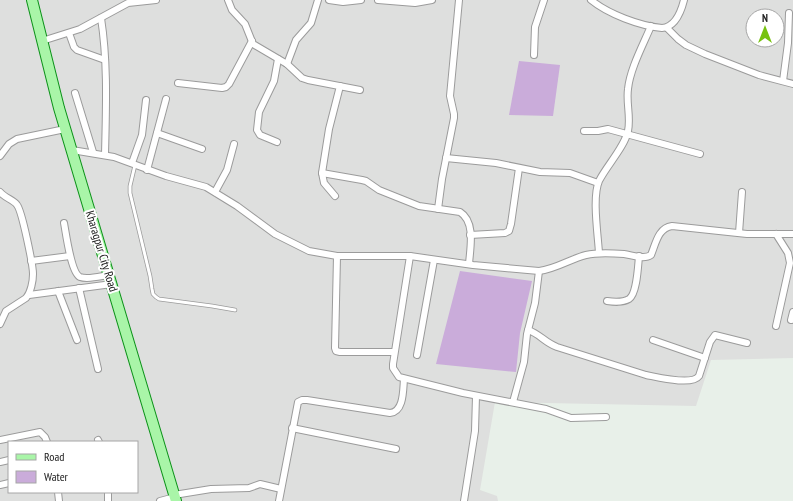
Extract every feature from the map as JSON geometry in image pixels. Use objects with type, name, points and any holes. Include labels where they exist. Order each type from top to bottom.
[{"type":"main road","name":"Kharagpur City Road","points":[[32,0],[72,150],[175,498]]},
{"type":"street","points":[[42,41],[80,29],[128,3],[156,0]]},
{"type":"street","points":[[228,0],[232,10],[245,24],[252,41],[258,47],[287,64],[302,78],[360,90]]},
{"type":"street","points":[[287,64],[296,40],[311,23],[318,0]]},
{"type":"street","points":[[329,0],[343,2],[361,0]]},
{"type":"street","points":[[378,0],[415,2],[432,0]]},
{"type":"street","points":[[438,209],[454,114],[450,96],[459,0]]},
{"type":"street","points":[[534,55],[535,27],[544,0]]},
{"type":"street","points":[[591,0],[608,12],[651,26],[662,28],[667,28],[672,24],[677,17],[684,0]]},
{"type":"street","points":[[783,81],[788,43],[789,13]]},
{"type":"street","points":[[101,18],[105,60],[105,155]]},
{"type":"street","points":[[599,254],[596,201],[598,183],[606,167],[627,134],[629,125],[627,101],[630,79],[651,26]]},
{"type":"street","points":[[667,28],[686,45],[705,54],[746,70],[793,84]]},
{"type":"street","points":[[69,33],[74,47],[77,50],[105,60]]},
{"type":"street","points":[[178,83],[222,88],[226,87],[252,41]]},
{"type":"street","points":[[277,142],[260,134],[257,130],[260,112],[274,81],[278,59]]},
{"type":"street","points":[[335,196],[324,183],[322,173],[329,129],[340,86]]},
{"type":"street","points":[[75,93],[93,152]]},
{"type":"street","points":[[147,170],[166,99]]},
{"type":"street","points":[[134,164],[142,134],[146,100]]},
{"type":"street","points":[[0,156],[9,144],[17,139],[66,129]]},
{"type":"street","points":[[584,131],[608,129],[700,154]]},
{"type":"street","points":[[157,133],[202,149]]},
{"type":"street","points":[[215,192],[227,170],[234,144]]},
{"type":"street","points":[[72,150],[105,155],[134,164],[147,170],[206,187],[275,234],[309,251],[337,256],[410,256],[538,271],[547,270],[587,255],[624,254],[646,257],[651,255],[659,235],[664,228],[672,226],[739,233],[793,234]]},
{"type":"street","points":[[446,158],[496,163],[546,173],[570,173],[598,183]]},
{"type":"street","points":[[470,235],[505,233],[509,231],[512,224],[519,168]]},
{"type":"street","points":[[322,173],[366,181],[386,194],[419,206],[460,212],[463,214],[468,223],[470,235],[469,264]]},
{"type":"street","points":[[0,192],[7,199],[15,203],[20,209],[33,274],[29,295]]},
{"type":"street","points":[[739,233],[742,192]]},
{"type":"street","points":[[64,223],[70,256],[75,272],[80,277],[111,280]]},
{"type":"street","points":[[776,234],[788,253],[790,263],[776,326]]},
{"type":"street","points":[[31,261],[70,256]]},
{"type":"street","points":[[337,256],[336,351],[394,352]]},
{"type":"street","points":[[410,256],[394,352],[393,368],[399,377],[476,396],[552,410],[571,418],[606,417]]},
{"type":"street","points":[[607,301],[619,302],[628,300],[631,297],[634,289],[639,256]]},
{"type":"street","points":[[417,355],[434,260]]},
{"type":"street","points":[[513,402],[524,362],[528,330],[535,303],[538,271]]},
{"type":"street","points":[[0,324],[6,311],[29,295],[79,288],[111,280]]},
{"type":"street","points":[[79,288],[98,369]]},
{"type":"street","points":[[58,291],[77,340]]},
{"type":"street","points":[[791,320],[793,312]]},
{"type":"street","points":[[528,330],[539,335],[548,344],[633,371],[660,378],[690,381],[699,376],[712,338],[715,335],[748,343]]},
{"type":"street","points":[[653,340],[705,358]]},
{"type":"street","points":[[279,501],[298,402],[302,400],[394,413],[400,408],[404,379]]},
{"type":"street","points":[[464,501],[475,431],[476,396]]},
{"type":"street","points":[[292,428],[396,449]]},
{"type":"street","points":[[0,440],[40,432],[47,441]]},
{"type":"street","points":[[160,501],[211,489],[249,488],[260,484],[281,489]]},
{"type":"lane","points":[[134,164],[130,193],[153,294],[160,299],[235,310]]},
{"type":"shaded area","points":[[0,0],[793,0],[793,358],[711,360],[696,406],[495,402],[480,490],[497,496],[498,501],[0,501]]},
{"type":"water","points":[[519,61],[560,65],[553,116],[509,115]]},
{"type":"water","points":[[460,271],[532,281],[520,333],[516,372],[436,364]]}]
